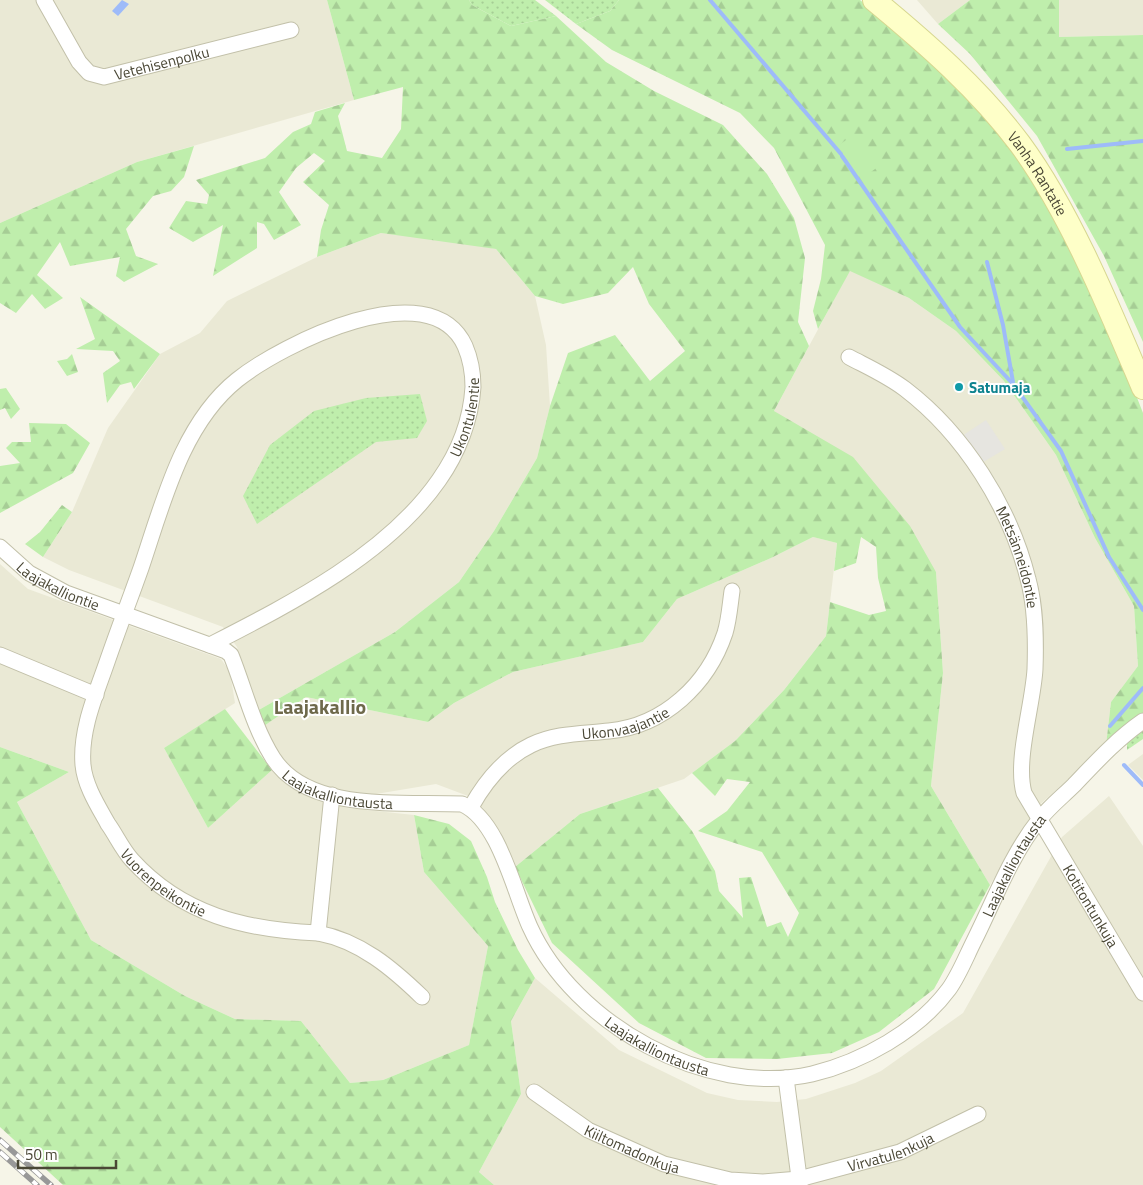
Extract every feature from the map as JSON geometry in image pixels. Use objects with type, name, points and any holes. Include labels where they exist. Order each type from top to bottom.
[{"type":"main road","name":"Vanha Rantatie","points":[[874,0],[918,37],[976,91],[1020,144],[1042,178],[1067,224],[1143,388]]},
{"type":"street","name":"Vetehisenpolku","points":[[44,0],[79,62],[89,73],[104,78],[291,30]]},
{"type":"street","name":"Ukontulentie","points":[[124,614],[172,480],[203,416],[235,382],[272,356],[308,338],[337,327],[373,317],[404,313],[439,317],[457,331],[474,370],[472,400],[459,446],[449,467],[427,498],[377,544],[340,572],[210,645]]},
{"type":"street","name":"Metsänneidontie","points":[[849,357],[904,388],[938,419],[985,480],[1013,538],[1028,579],[1035,635],[1035,670],[1022,779],[1024,793],[1039,820]]},
{"type":"street","name":"Laajakalliontie","points":[[0,547],[29,573],[49,585],[210,645]]},
{"type":"street","name":"Ukonvaajantie","points":[[471,808],[483,787],[497,770],[530,746],[563,735],[627,728],[674,707],[695,687],[712,660],[725,633],[732,592]]},
{"type":"street","name":"Vuorenpeikontie","points":[[124,614],[96,695],[85,734],[83,767],[90,790],[130,858],[165,891],[205,912],[254,928],[318,933],[339,937],[359,947],[397,973],[422,997]]},
{"type":"street","name":"Laajakalliontausta","points":[[210,645],[226,651],[231,656],[257,728],[279,766],[302,784],[332,795],[362,801],[462,804],[471,808],[495,840],[530,928],[542,948],[575,990],[600,1012],[655,1050],[692,1067],[736,1076],[786,1078],[847,1063],[900,1034],[938,1002],[958,974],[1003,879],[1039,820],[1126,733],[1143,721]]},
{"type":"street","points":[[0,654],[96,695]]},
{"type":"street","points":[[318,933],[332,795]]},
{"type":"street","name":"Kotitontunkuja","points":[[1039,820],[1143,993]]},
{"type":"street","points":[[786,1078],[799,1182]]},
{"type":"street","name":"Kiiltomadonkuja","points":[[534,1092],[588,1130],[664,1164],[730,1180],[799,1182]]},
{"type":"street","name":"Virvatulenkuja","points":[[799,1182],[900,1152],[978,1114]]},
{"type":"shaded area","points":[[0,0],[327,0],[354,100],[137,162],[0,223]]},
{"type":"shaded area","points":[[917,0],[970,0],[938,24]]},
{"type":"shaded area","points":[[1059,0],[1143,0],[1143,35],[1059,37]]},
{"type":"shaded area","points":[[381,233],[434,237],[496,249],[535,296],[546,345],[550,406],[537,458],[494,531],[459,582],[395,632],[257,711],[237,647],[223,627],[69,570],[43,557],[72,512],[108,428],[160,354],[200,333],[227,301],[317,257]]},
{"type":"shaded area","points":[[850,270],[909,298],[956,331],[1004,381],[1056,455],[1095,538],[1134,606],[1138,666],[1111,702],[1106,745],[1036,808],[990,885],[931,786],[943,673],[936,572],[774,411]]},
{"type":"shaded area","points":[[986,420],[1005,449],[980,464],[962,436]]},
{"type":"shaded area","points":[[813,537],[837,543],[826,636],[784,690],[735,741],[684,779],[580,814],[515,867],[500,831],[478,803],[468,796],[436,784],[376,794],[349,793],[314,783],[283,767],[264,726],[306,697],[428,722],[454,703],[513,672],[643,642],[677,599],[771,558]]},
{"type":"shaded area","points":[[0,564],[28,589],[221,659],[230,672],[235,703],[164,748],[208,828],[272,770],[298,790],[328,802],[347,808],[414,815],[424,872],[488,946],[469,1045],[383,1080],[350,1083],[301,1021],[235,1019],[185,996],[91,940],[17,802],[69,772],[0,747]]},
{"type":"shaded area","points":[[1143,754],[1143,780],[1128,765]]},
{"type":"shaded area","points":[[1109,796],[1143,846],[1143,1185],[494,1185],[479,1172],[521,1094],[511,1021],[535,978],[619,1050],[707,1093],[738,1100],[777,1102],[806,1099],[855,1083],[881,1071],[963,1013],[1062,837]]},
{"type":"green space","points":[[327,0],[469,0],[472,5],[511,26],[556,16],[606,62],[654,91],[723,125],[767,174],[794,218],[805,258],[798,322],[809,346],[774,411],[853,457],[910,526],[936,572],[943,673],[931,786],[990,885],[934,989],[879,1032],[832,1053],[777,1059],[706,1058],[639,1023],[552,943],[515,867],[580,814],[658,788],[692,831],[715,871],[719,891],[743,918],[739,878],[751,877],[767,927],[781,922],[788,937],[799,913],[762,852],[698,831],[727,811],[750,782],[727,779],[715,796],[692,773],[735,741],[784,690],[826,636],[830,602],[869,615],[886,611],[878,578],[876,547],[861,537],[856,563],[834,571],[837,543],[813,537],[771,558],[677,599],[643,642],[513,672],[454,703],[428,722],[306,697],[264,726],[257,711],[395,632],[459,582],[494,531],[537,458],[550,406],[568,353],[615,335],[650,381],[685,351],[649,304],[633,267],[608,293],[563,304],[535,296],[496,249],[381,233],[317,257],[321,230],[329,205],[303,182],[325,161],[314,153],[296,168],[279,192],[301,225],[274,240],[264,224],[257,222],[257,248],[213,276],[223,225],[193,242],[169,228],[186,201],[207,204],[209,195],[196,180],[265,158],[293,132],[311,124],[315,112],[345,103],[338,116],[347,151],[382,158],[401,129],[403,87],[354,100]]},
{"type":"green space","points":[[469,0],[535,0],[556,16],[511,26],[472,5]]},
{"type":"green space","points":[[545,0],[619,0],[610,11],[576,24]]},
{"type":"green space","points":[[619,0],[860,0],[949,77],[1020,151],[1065,240],[1125,367],[1143,413],[1143,713],[1106,745],[1111,702],[1138,666],[1134,606],[1095,538],[1056,455],[1004,381],[956,331],[909,298],[850,271],[818,329],[813,311],[821,279],[825,245],[774,148],[740,113],[612,50],[576,24],[610,11]]},
{"type":"green space","points":[[970,0],[1059,0],[1059,37],[1143,35],[1143,342],[1104,256],[1037,136],[970,54],[938,24]]},
{"type":"green space","points":[[854,134],[879,166],[863,178],[838,146]]},
{"type":"green space","points":[[194,146],[184,177],[171,191],[153,196],[126,229],[136,256],[158,264],[124,282],[116,276],[120,257],[70,266],[60,242],[37,275],[63,298],[45,309],[32,294],[16,313],[0,303],[0,223],[137,162]]},
{"type":"green space","points":[[80,297],[160,354],[134,389],[131,382],[120,385],[107,403],[103,373],[120,361],[113,351],[76,349],[95,339]]},
{"type":"green space","points":[[72,354],[78,372],[67,376],[57,361],[67,359]]},
{"type":"green space","points":[[6,388],[20,409],[11,419],[5,408],[0,410],[0,389]]},
{"type":"green space","points":[[420,394],[427,421],[417,438],[376,442],[257,524],[243,496],[270,445],[314,411],[366,398]]},
{"type":"green space","points":[[29,423],[66,424],[90,443],[73,473],[0,513],[0,466],[20,463],[6,448],[12,442],[31,442]]},
{"type":"green space","points":[[62,505],[72,512],[43,557],[25,544],[40,532]]},
{"type":"green space","points":[[225,709],[272,770],[208,828],[164,748]]},
{"type":"green space","points":[[1143,729],[1143,739],[1127,750],[1127,742]]},
{"type":"green space","points":[[0,747],[69,772],[17,802],[91,940],[185,996],[235,1019],[301,1021],[350,1083],[383,1080],[469,1045],[488,946],[424,872],[414,815],[449,824],[471,841],[487,877],[495,902],[518,950],[535,978],[511,1021],[521,1094],[479,1172],[494,1185],[63,1185],[0,1127]]},
{"type":"water","points":[[122,0],[129,4],[118,16],[112,11]]},
{"type":"waterway","points":[[710,0],[841,154]]},
{"type":"waterway","points":[[1067,149],[1143,141]]},
{"type":"waterway","points":[[842,156],[960,327],[1013,384],[1061,451],[1109,557],[1143,610]]},
{"type":"waterway","points":[[987,262],[1003,325],[1013,382]]},
{"type":"waterway","points":[[1110,726],[1143,688]]},
{"type":"waterway","points":[[1124,765],[1143,785]]},
{"type":"railway","points":[[0,1140],[51,1185]]},
{"type":"railway","points":[[0,1152],[37,1185]]},
{"type":"place","name":"Satumaja","points":[[959,387]]},
{"type":"district","name":"Laajakallio","points":[[320,706]]}]
